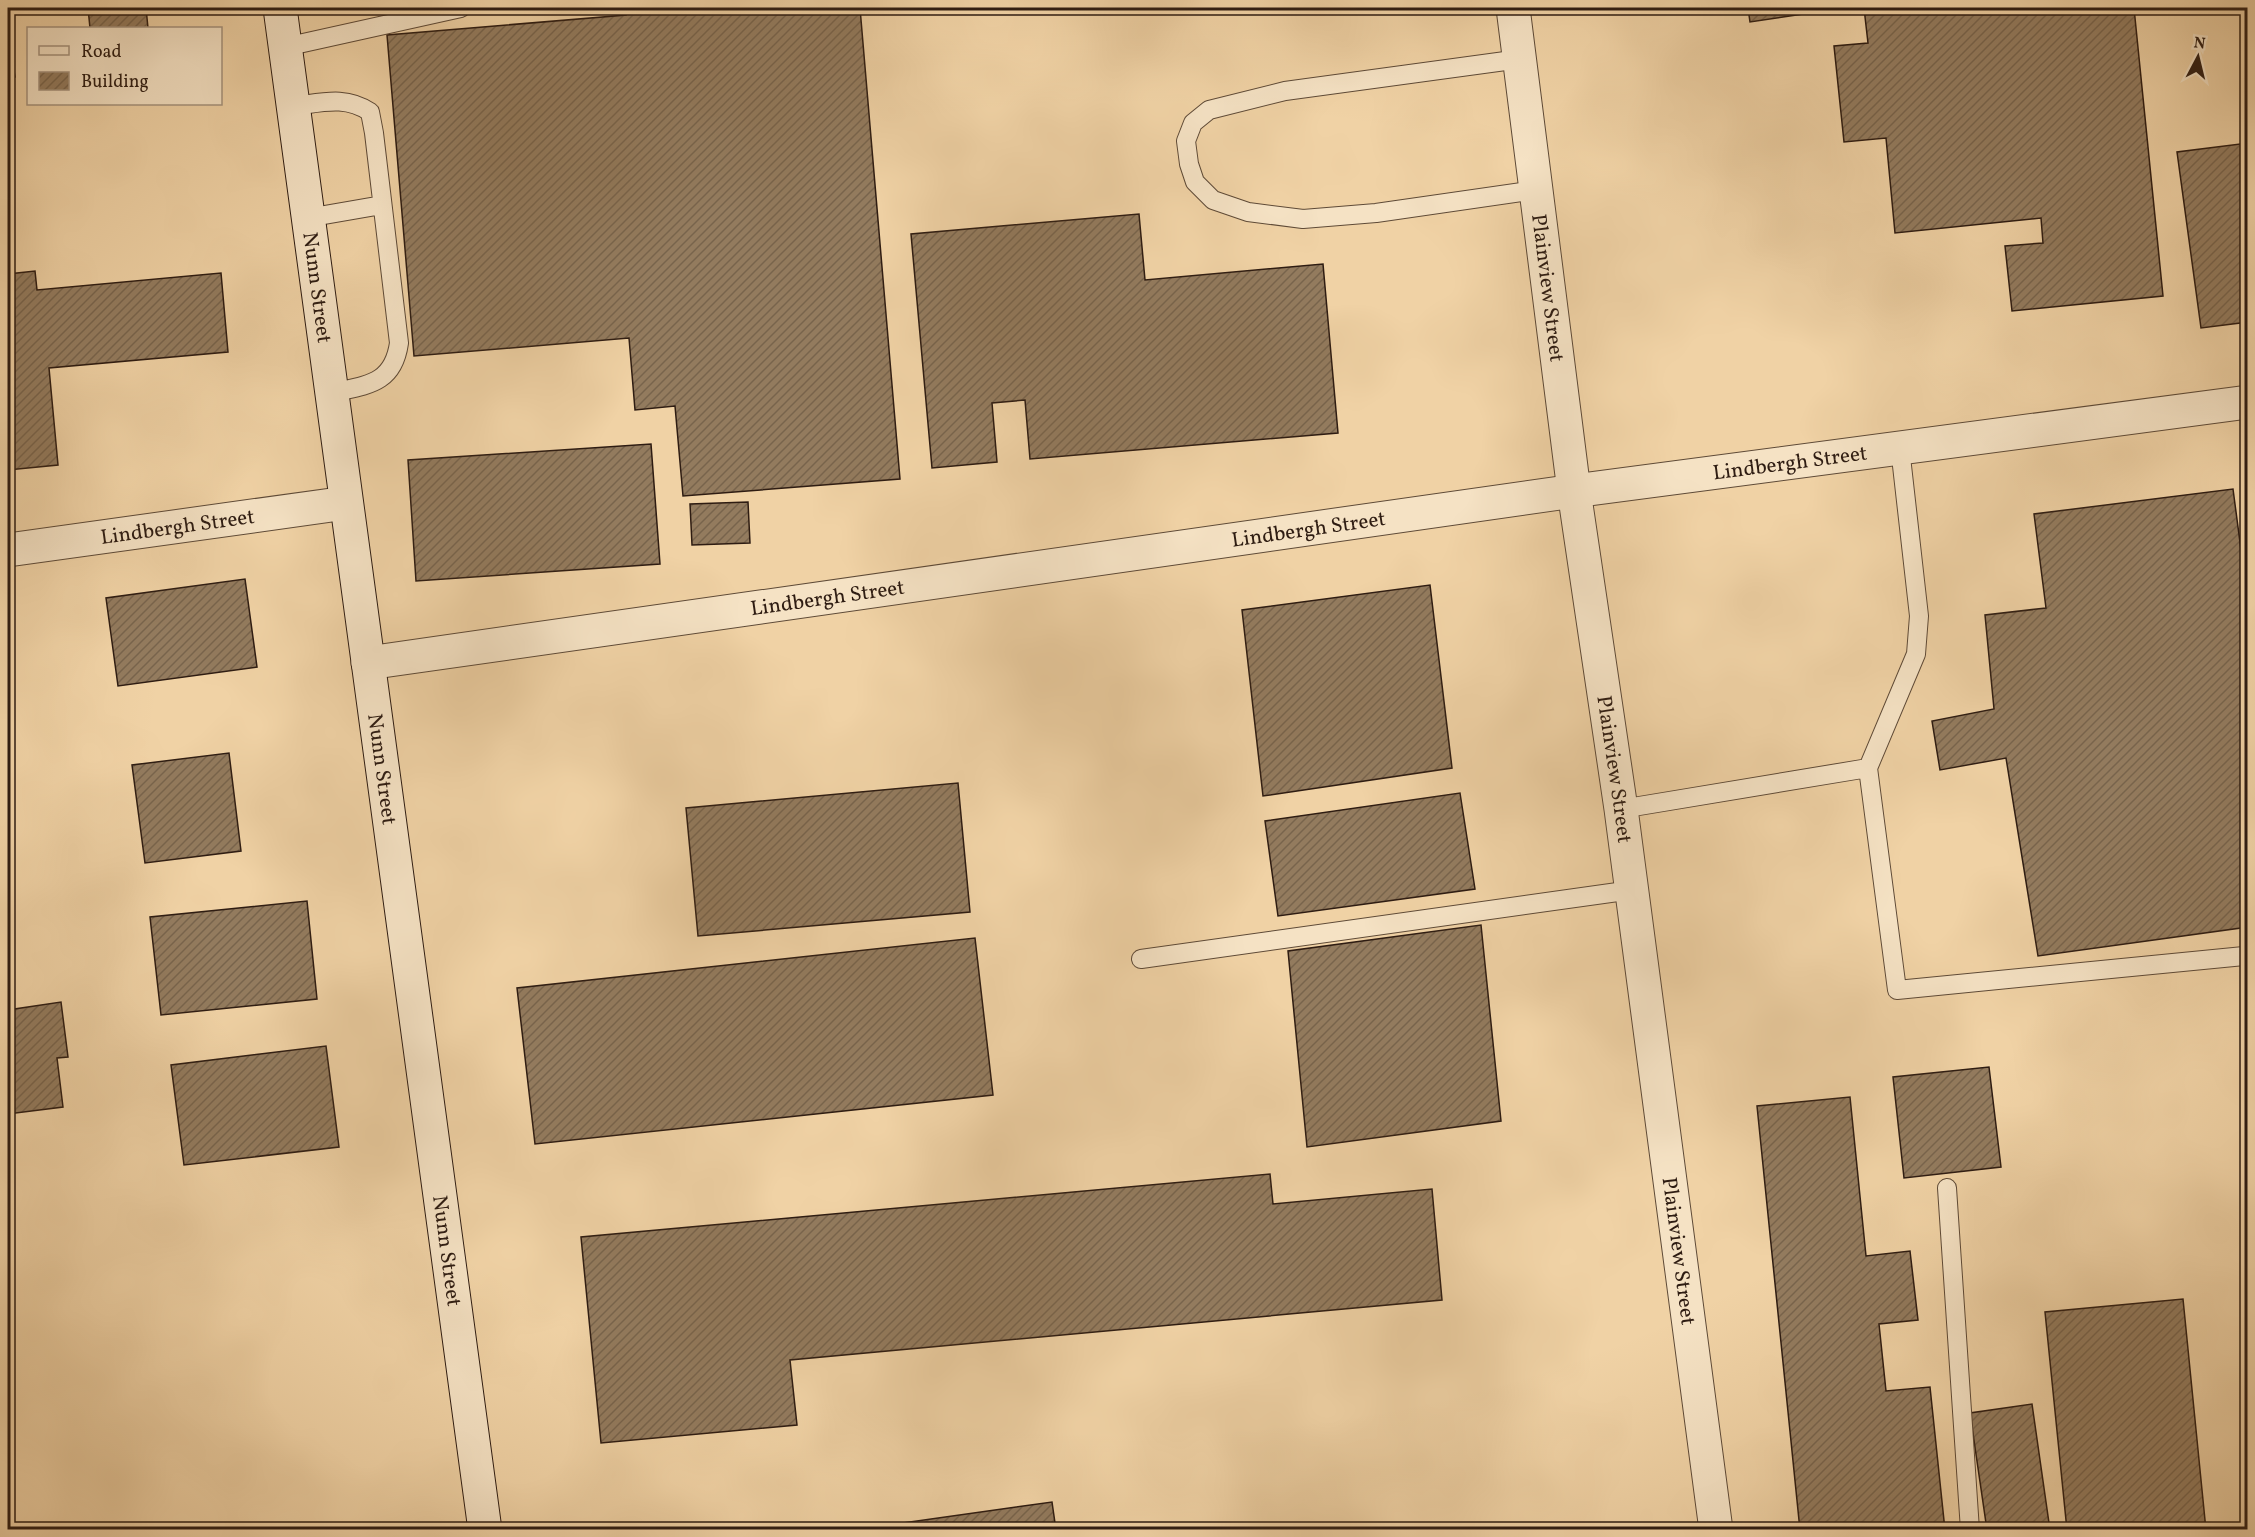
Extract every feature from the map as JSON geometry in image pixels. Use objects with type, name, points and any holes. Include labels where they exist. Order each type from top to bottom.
[{"type":"street","name":"Nunn Street","points":[[280,8],[485,1530]]},
{"type":"street","name":"Plainview Street","points":[[1513,8],[1574,491],[1621,809],[1716,1530]]},
{"type":"street","name":"Lindbergh Street","points":[[368,663],[1574,491],[2247,402]]},
{"type":"street","name":"Lindbergh Street","points":[[8,550],[346,503]]},
{"type":"lane","points":[[285,47],[461,8]]},
{"type":"lane","points":[[1520,58],[1285,91],[1209,111],[1193,123],[1186,141],[1189,164],[1195,182],[1213,200],[1248,212],[1303,219],[1376,213],[1536,190]]},
{"type":"lane","points":[[293,106],[346,101],[358,104],[370,112],[399,343],[397,357],[388,372],[377,382],[331,393]]},
{"type":"lane","points":[[307,218],[382,205]]},
{"type":"lane","points":[[1900,448],[1919,616],[1916,654],[1868,768],[1898,990],[2244,956]]},
{"type":"lane","points":[[1621,809],[1868,768]]},
{"type":"lane","points":[[1141,959],[1632,890]]},
{"type":"lane","points":[[1947,1188],[1970,1530]]},
{"type":"building","points":[[88,8],[146,8],[148,27],[90,27]]},
{"type":"building","points":[[625,8],[860,8],[900,479],[683,496],[675,406],[635,410],[629,338],[414,356],[387,35],[626,15]]},
{"type":"building","points":[[1748,8],[1844,8],[1750,22]]},
{"type":"building","points":[[1864,8],[2134,8],[2163,296],[2012,311],[2005,246],[2043,243],[2041,218],[1895,233],[1886,138],[1844,142],[1834,46],[1868,43]]},
{"type":"building","points":[[8,31],[15,77],[8,79]]},
{"type":"building","points":[[2248,143],[2248,322],[2201,328],[2177,152]]},
{"type":"building","points":[[1139,214],[1145,280],[1323,264],[1338,433],[1030,459],[1025,400],[992,403],[997,462],[932,468],[911,234]]},
{"type":"building","points":[[35,271],[37,290],[221,273],[228,352],[49,368],[58,465],[8,470],[8,274]]},
{"type":"building","points":[[651,444],[660,564],[416,581],[408,460]]},
{"type":"building","points":[[2233,489],[2248,603],[2248,927],[2038,956],[2006,758],[1940,770],[1932,721],[1994,709],[1985,615],[2046,608],[2034,514]]},
{"type":"building","points":[[748,502],[750,543],[692,545],[690,504]]},
{"type":"building","points":[[245,579],[257,667],[118,686],[106,598]]},
{"type":"building","points":[[1430,585],[1452,768],[1263,796],[1242,610]]},
{"type":"building","points":[[229,753],[241,851],[145,863],[132,765]]},
{"type":"building","points":[[958,783],[970,912],[698,936],[686,808]]},
{"type":"building","points":[[1460,793],[1475,889],[1278,916],[1265,821]]},
{"type":"building","points":[[307,901],[317,999],[161,1015],[150,917]]},
{"type":"building","points":[[1481,925],[1501,1121],[1307,1147],[1288,951]]},
{"type":"building","points":[[975,938],[993,1095],[535,1144],[517,988]]},
{"type":"building","points":[[61,1002],[68,1057],[57,1058],[63,1107],[8,1114],[8,1010]]},
{"type":"building","points":[[326,1046],[339,1147],[184,1165],[171,1065]]},
{"type":"building","points":[[1989,1067],[2001,1167],[1904,1178],[1893,1077]]},
{"type":"building","points":[[1850,1097],[1866,1256],[1910,1251],[1918,1320],[1879,1324],[1886,1391],[1930,1387],[1945,1530],[1800,1530],[1757,1106]]},
{"type":"building","points":[[1270,1174],[1273,1204],[1432,1189],[1442,1300],[790,1360],[797,1425],[601,1443],[581,1237]]},
{"type":"building","points":[[2183,1299],[2206,1530],[2067,1530],[2045,1312]]},
{"type":"building","points":[[2032,1404],[2050,1530],[1987,1530],[1970,1413]]},
{"type":"building","points":[[1052,1502],[1056,1530],[853,1530]]}]
